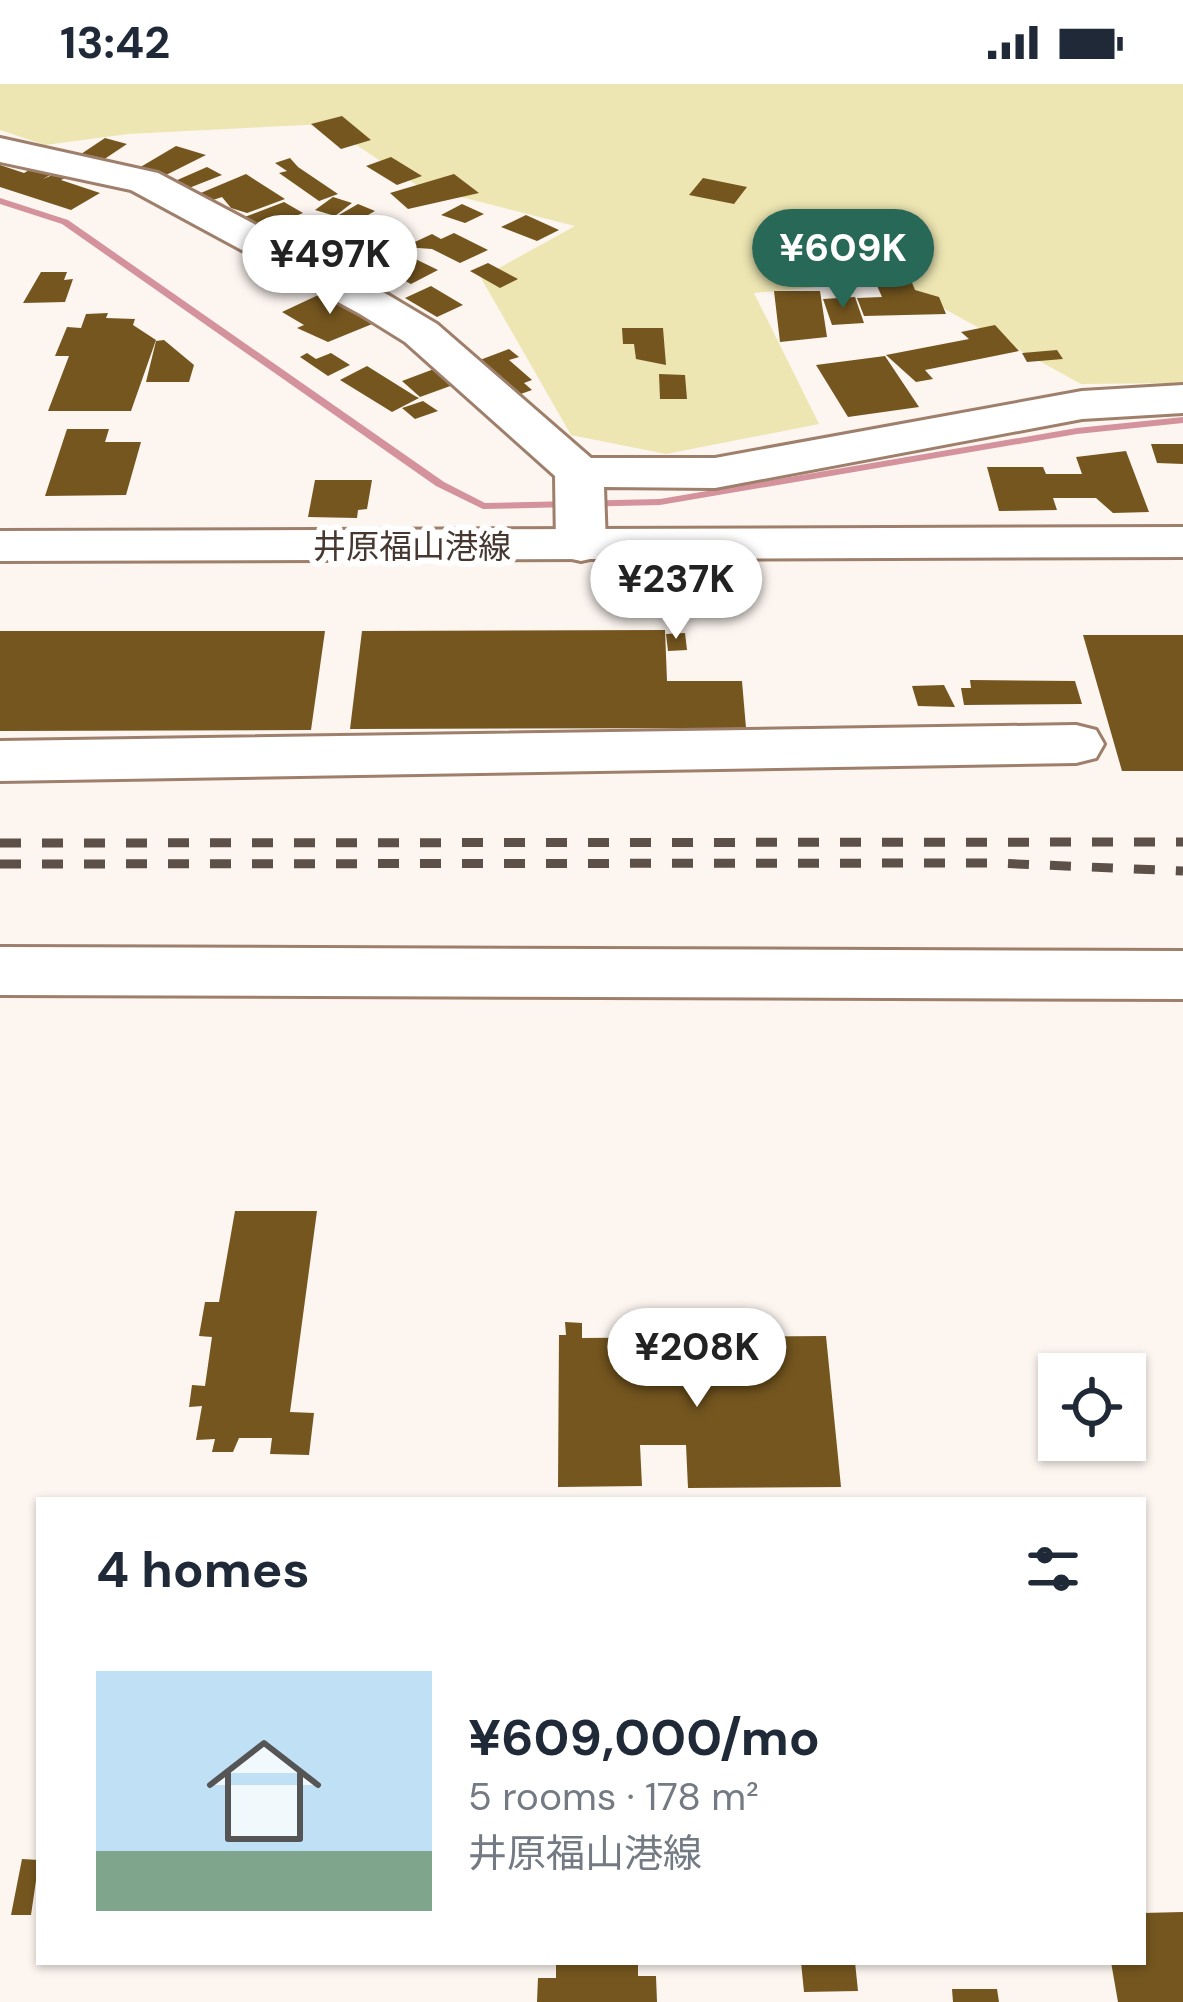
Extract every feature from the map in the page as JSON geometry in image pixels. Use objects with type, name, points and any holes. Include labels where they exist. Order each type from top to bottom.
[{"type":"main road","points":[[0,150],[144,181],[421,333],[579,504],[715,472],[1082,405],[1183,399]]},
{"type":"main road","name":"井原福山港線","points":[[0,546],[579,504],[1183,542]]},
{"type":"main road","name":"井原福山港線","points":[[0,569],[1183,567]]},
{"type":"main road","points":[[0,761],[1076,744]]},
{"type":"main road","points":[[0,970],[1183,975]]},
{"type":"shaded area","points":[[0,84],[1183,84],[1183,383],[1081,384],[892,280],[754,293],[819,424],[666,454],[571,435],[481,278],[575,226],[418,186],[325,124],[128,134],[45,145],[0,130]]},
{"type":"building","points":[[342,116],[371,140],[341,149],[311,124]]},
{"type":"building","points":[[105,138],[127,144],[103,160],[81,154]]},
{"type":"building","points":[[176,146],[206,155],[160,178],[132,172]]},
{"type":"building","points":[[391,157],[422,176],[397,185],[366,166]]},
{"type":"building","points":[[290,158],[338,194],[319,201],[279,173],[287,171],[275,163]]},
{"type":"building","points":[[42,163],[59,170],[43,179],[67,169],[76,172],[61,180],[100,193],[71,210],[0,187],[0,165],[24,173]]},
{"type":"building","points":[[207,167],[222,175],[189,188],[175,181]]},
{"type":"building","points":[[246,174],[285,199],[247,213],[231,208],[222,197],[207,202],[196,195]]},
{"type":"building","points":[[454,174],[479,193],[408,209],[390,193]]},
{"type":"building","points":[[703,178],[747,187],[734,204],[689,195]]},
{"type":"building","points":[[333,197],[352,203],[335,216],[315,210]]},
{"type":"building","points":[[284,202],[303,213],[262,230],[242,218]]},
{"type":"building","points":[[358,204],[375,211],[356,222],[339,215]]},
{"type":"building","points":[[462,204],[484,214],[465,223],[441,215]]},
{"type":"building","points":[[526,215],[559,230],[537,241],[501,227]]},
{"type":"building","points":[[454,233],[488,250],[460,263],[432,249],[404,247],[432,234],[441,239]]},
{"type":"building","points":[[403,253],[438,270],[411,284],[376,266]]},
{"type":"building","points":[[488,263],[518,279],[500,288],[470,271]]},
{"type":"building","points":[[41,272],[67,272],[64,280],[73,279],[65,302],[23,303]]},
{"type":"building","points":[[910,278],[915,290],[939,297],[946,314],[864,316],[857,298],[882,297],[874,279]]},
{"type":"building","points":[[431,286],[463,305],[437,317],[405,298]]},
{"type":"building","points":[[329,290],[382,320],[328,342],[297,328],[304,325],[282,312]]},
{"type":"building","points":[[774,291],[820,291],[827,337],[780,342]]},
{"type":"building","points":[[855,297],[864,323],[832,325],[823,299]]},
{"type":"building","points":[[108,313],[106,318],[135,319],[133,325],[156,340],[131,411],[48,411],[69,356],[55,356],[67,327],[81,328],[86,314]]},
{"type":"building","points":[[995,325],[1019,351],[925,370],[933,379],[916,382],[886,355],[969,339],[961,332]]},
{"type":"building","points":[[622,328],[663,328],[666,365],[636,359],[634,344],[623,344]]},
{"type":"building","points":[[164,340],[194,365],[189,382],[146,382],[156,341]]},
{"type":"building","points":[[509,349],[519,357],[509,360],[532,380],[524,383],[532,390],[512,397],[472,363]]},
{"type":"building","points":[[1057,350],[1063,359],[1027,362],[1022,353]]},
{"type":"building","points":[[307,353],[316,359],[331,353],[350,365],[328,376],[300,357]]},
{"type":"building","points":[[885,356],[919,407],[848,417],[816,365]]},
{"type":"building","points":[[367,366],[419,398],[392,412],[340,380]]},
{"type":"building","points":[[434,369],[453,385],[420,397],[402,381]]},
{"type":"building","points":[[659,374],[685,375],[687,399],[660,399]]},
{"type":"building","points":[[423,401],[438,411],[415,419],[402,408]]},
{"type":"building","points":[[67,429],[109,429],[105,442],[141,442],[126,495],[45,496]]},
{"type":"building","points":[[1151,444],[1183,444],[1183,464],[1157,463]]},
{"type":"building","points":[[1126,451],[1149,512],[1113,513],[1096,498],[1053,498],[1057,510],[999,511],[987,467],[1043,467],[1046,474],[1082,474],[1076,457]]},
{"type":"building","points":[[315,480],[372,480],[367,509],[358,510],[357,518],[308,517]]},
{"type":"building","points":[[665,630],[667,681],[742,681],[746,728],[350,729],[362,631]]},
{"type":"building","points":[[0,631],[325,631],[311,730],[0,731]]},
{"type":"building","points":[[685,633],[687,650],[668,651],[666,634]]},
{"type":"building","points":[[1083,635],[1183,635],[1183,771],[1122,771]]},
{"type":"building","points":[[970,680],[1075,681],[1082,704],[964,705],[961,688],[971,688]]},
{"type":"building","points":[[944,685],[955,707],[918,706],[912,686]]},
{"type":"building","points":[[235,1211],[317,1211],[290,1412],[314,1413],[309,1455],[270,1454],[272,1438],[239,1438],[233,1452],[212,1452],[215,1439],[196,1440],[202,1406],[189,1407],[192,1385],[205,1386],[212,1337],[199,1336],[205,1302],[219,1302]]},
{"type":"building","points":[[565,1322],[582,1323],[582,1338],[826,1336],[841,1487],[688,1488],[686,1445],[640,1445],[642,1486],[558,1487],[559,1335],[566,1335]]},
{"type":"building","points":[[22,1859],[36,1860],[31,1915],[11,1915]]},
{"type":"building","points":[[1183,1912],[1183,2002],[1118,2002],[1112,1965],[1146,1965],[1146,1913]]},
{"type":"building","points":[[556,1965],[638,1965],[638,1976],[656,1976],[657,2002],[537,2002],[538,1978],[556,1978]]},
{"type":"building","points":[[801,1965],[855,1965],[858,1991],[804,1992]]},
{"type":"building","points":[[952,1989],[997,1989],[999,2002],[953,2002]]},
{"type":"waterway","points":[[0,201],[65,222],[440,484],[483,506],[660,502],[1077,431],[1183,420]]},
{"type":"railway","points":[[0,843],[1183,842]]},
{"type":"railway","points":[[0,864],[995,863],[1183,871]]}]
